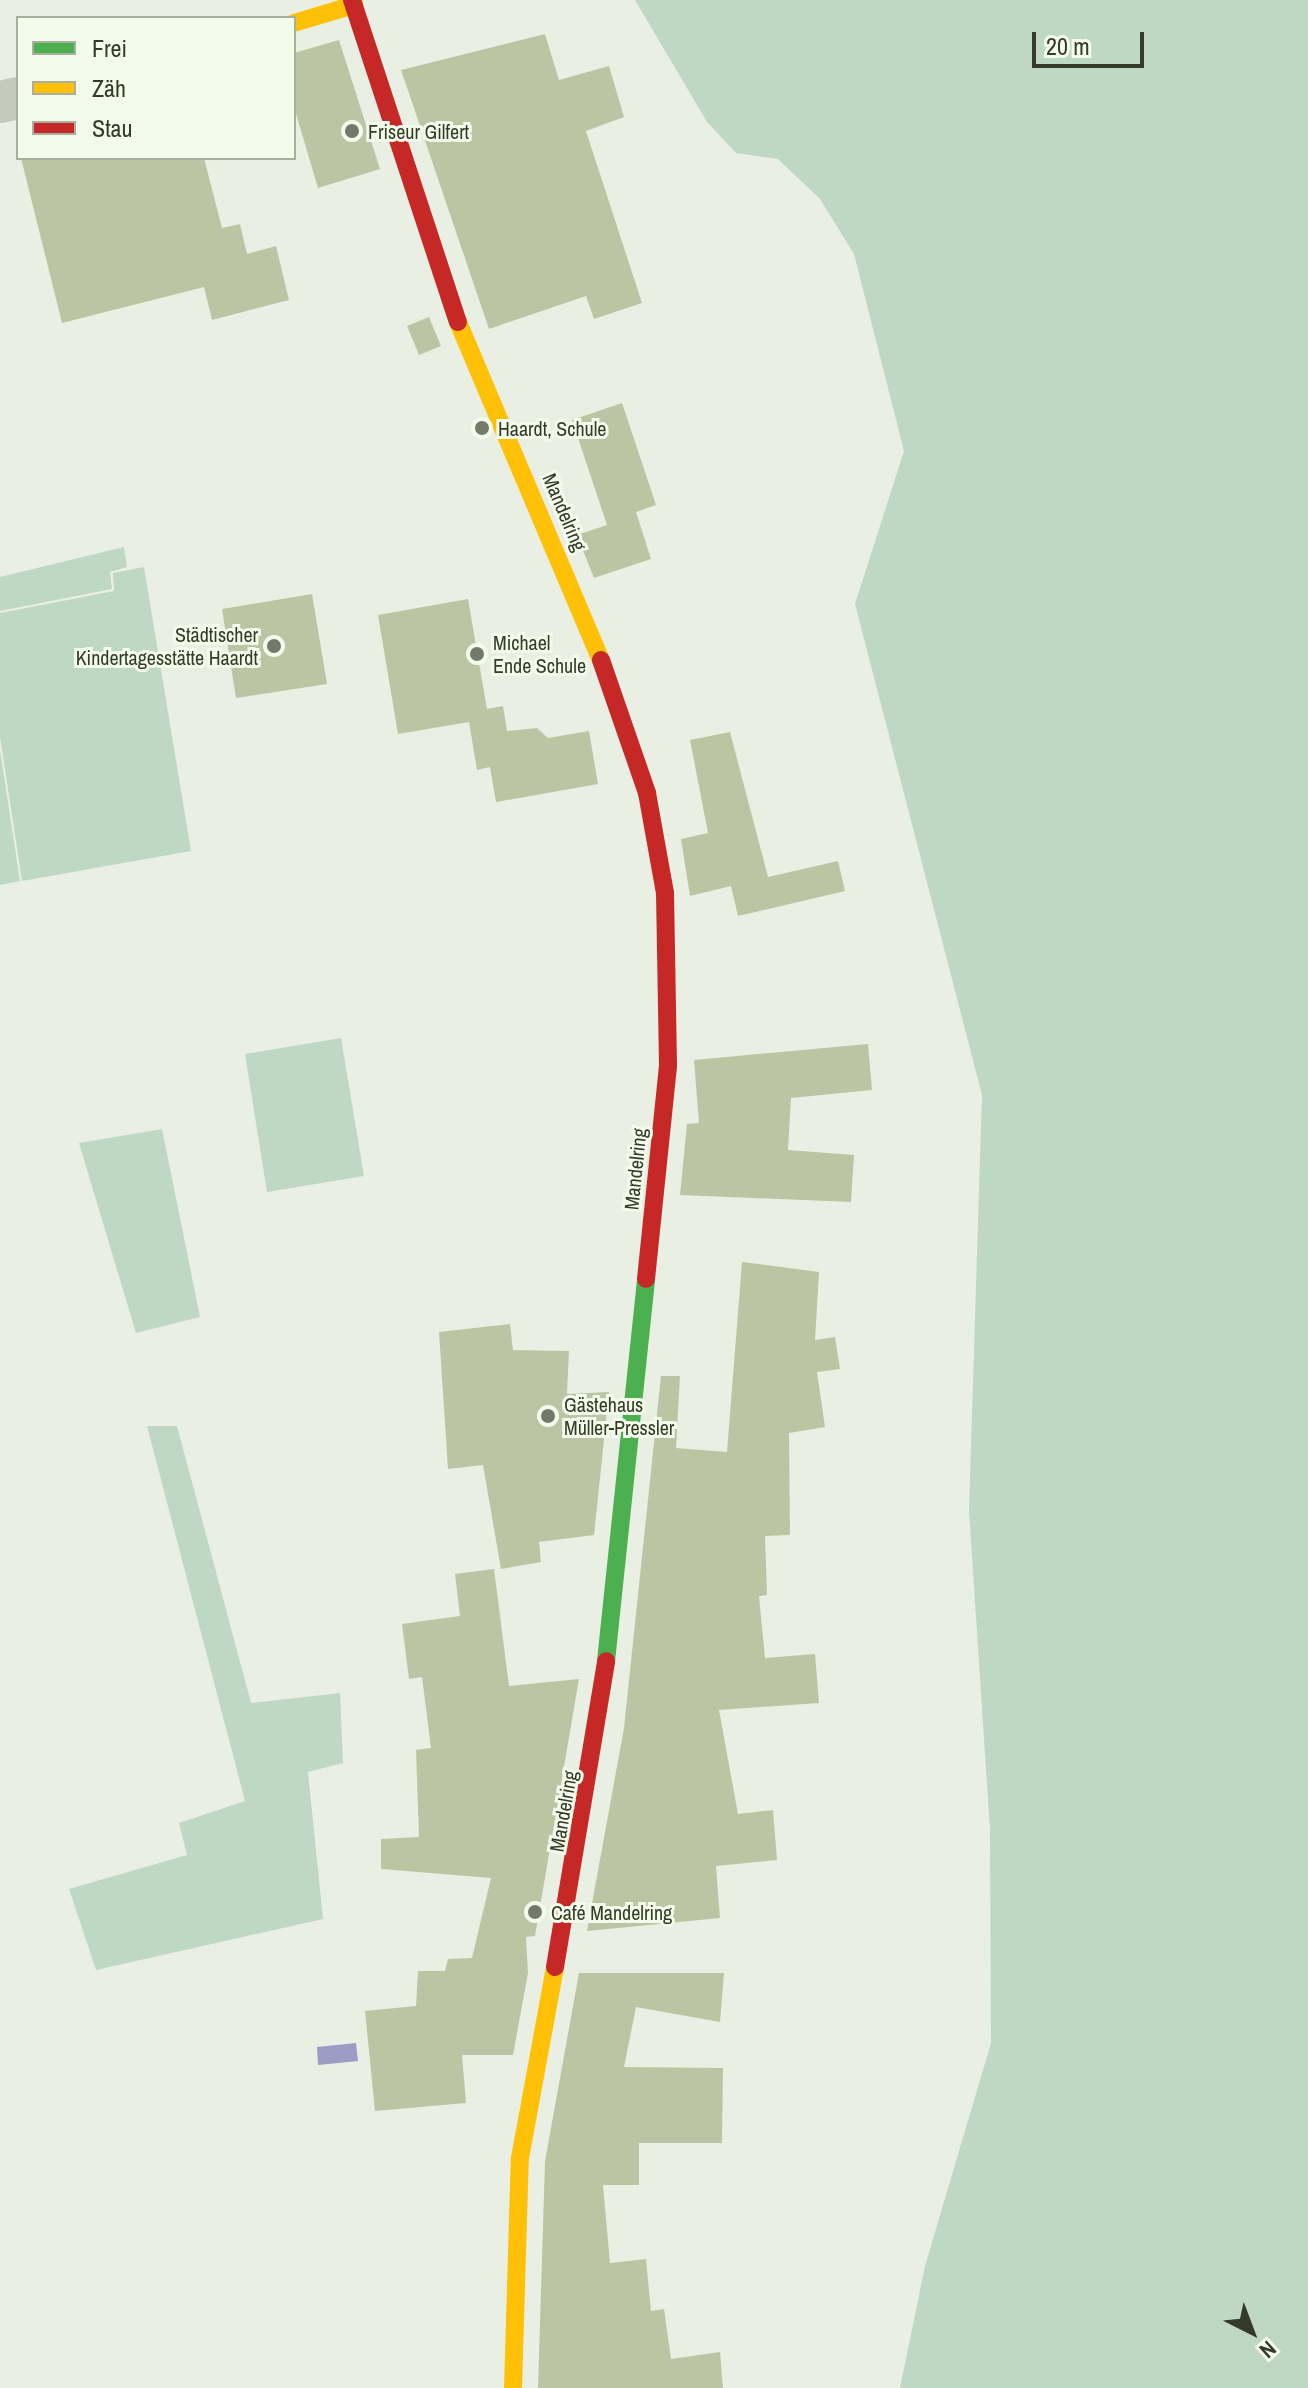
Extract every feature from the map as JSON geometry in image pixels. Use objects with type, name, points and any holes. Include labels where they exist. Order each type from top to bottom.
[{"type":"street","points":[[296,22],[353,3]]},
{"type":"street","name":"Mandelring","points":[[353,3],[449,300],[609,678],[647,793],[665,893],[668,1066],[599,1725],[520,2158],[513,2388]]},
{"type":"green space","points":[[635,0],[1308,0],[1308,2388],[900,2388],[925,2266],[991,2043],[990,1830],[969,1511],[982,1095],[855,604],[904,451],[854,254],[820,199],[778,159],[736,153],[707,122]]},
{"type":"green space","points":[[124,547],[127,567],[110,572],[112,589],[0,611],[0,577]]},
{"type":"green space","points":[[144,567],[191,851],[22,881],[0,737],[0,613],[114,591],[113,573]]},
{"type":"green space","points":[[0,750],[20,881],[0,885]]},
{"type":"green space","points":[[341,1038],[364,1176],[267,1192],[245,1054]]},
{"type":"green space","points":[[162,1129],[200,1317],[136,1333],[79,1143]]},
{"type":"green space","points":[[147,1426],[177,1426],[251,1703],[340,1693],[343,1763],[308,1772],[323,1919],[96,1970],[69,1889],[187,1855],[179,1823],[245,1801]]},
{"type":"water","points":[[356,2043],[358,2061],[318,2065],[317,2047]]},
{"type":"building","points":[[545,34],[559,80],[609,66],[624,117],[586,131],[642,303],[594,319],[586,296],[489,329],[401,70]]},
{"type":"building","points":[[339,40],[380,169],[318,188],[296,114],[296,52]]},
{"type":"building","points":[[21,160],[205,160],[222,228],[240,224],[247,254],[276,246],[289,300],[212,320],[204,287],[62,323]]},
{"type":"building","points":[[429,317],[441,346],[419,355],[407,326]]},
{"type":"building","points":[[622,403],[656,505],[636,512],[651,559],[594,578],[577,535],[607,525],[572,420]]},
{"type":"building","name":"Städtischer Kindertagesstätte Haardt","points":[[312,594],[327,684],[236,698],[222,609]]},
{"type":"building","points":[[468,599],[487,709],[503,706],[507,731],[537,728],[548,738],[589,731],[598,784],[496,802],[490,767],[477,770],[469,722],[398,734],[378,615]]},
{"type":"building","points":[[730,732],[768,877],[838,861],[845,891],[738,916],[731,886],[690,896],[681,839],[708,833],[690,740]]},
{"type":"building","points":[[868,1044],[872,1090],[791,1098],[788,1150],[854,1155],[851,1202],[680,1195],[687,1124],[699,1123],[694,1060]]},
{"type":"building","points":[[742,1262],[819,1272],[815,1340],[835,1337],[840,1369],[817,1372],[825,1427],[789,1433],[790,1535],[765,1536],[767,1595],[759,1596],[765,1658],[815,1654],[819,1703],[719,1710],[738,1814],[773,1810],[777,1860],[716,1866],[720,1918],[587,1931],[624,1728],[661,1376],[680,1376],[676,1448],[727,1452]]},
{"type":"building","points":[[510,1324],[513,1350],[569,1351],[567,1394],[609,1392],[594,1535],[539,1542],[541,1562],[501,1569],[483,1465],[448,1469],[439,1332]]},
{"type":"building","points":[[494,1569],[509,1686],[579,1679],[535,1936],[526,1937],[528,1973],[513,2055],[462,2055],[466,2103],[375,2111],[365,2011],[416,2006],[418,1971],[445,1971],[448,1959],[472,1958],[491,1878],[381,1869],[381,1839],[419,1837],[416,1750],[431,1748],[422,1677],[409,1679],[402,1624],[460,1616],[455,1574]]},
{"type":"building","points":[[579,1973],[724,1973],[720,2022],[636,2007],[624,2067],[723,2068],[722,2143],[639,2143],[639,2185],[603,2185],[610,2263],[646,2259],[651,2311],[664,2309],[671,2359],[720,2352],[723,2388],[538,2388],[545,2161]]},
{"type":"traffic: fast","points":[[606,1661],[646,1279]]},
{"type":"traffic: slow","points":[[296,22],[354,5]]},
{"type":"traffic: slow","points":[[458,322],[601,660]]},
{"type":"traffic: slow","points":[[513,2388],[520,2158],[555,1967]]},
{"type":"traffic: jam","points":[[352,0],[458,322]]},
{"type":"traffic: jam","points":[[601,660],[647,793],[665,893],[668,1066],[646,1279]]},
{"type":"traffic: jam","points":[[555,1967],[606,1661]]},
{"type":"place","name":"Friseur Gilfert","points":[[352,131]]},
{"type":"place","name":"Haardt, Schule","points":[[482,428]]},
{"type":"place","name":"Städtischer Kindertagesstätte Haardt","points":[[274,646]]},
{"type":"place","name":"Michael Ende Schule","points":[[477,654]]},
{"type":"place","name":"Gästehaus Müller-Pressler","points":[[548,1416]]},
{"type":"place","name":"Café Mandelring","points":[[535,1912]]}]
